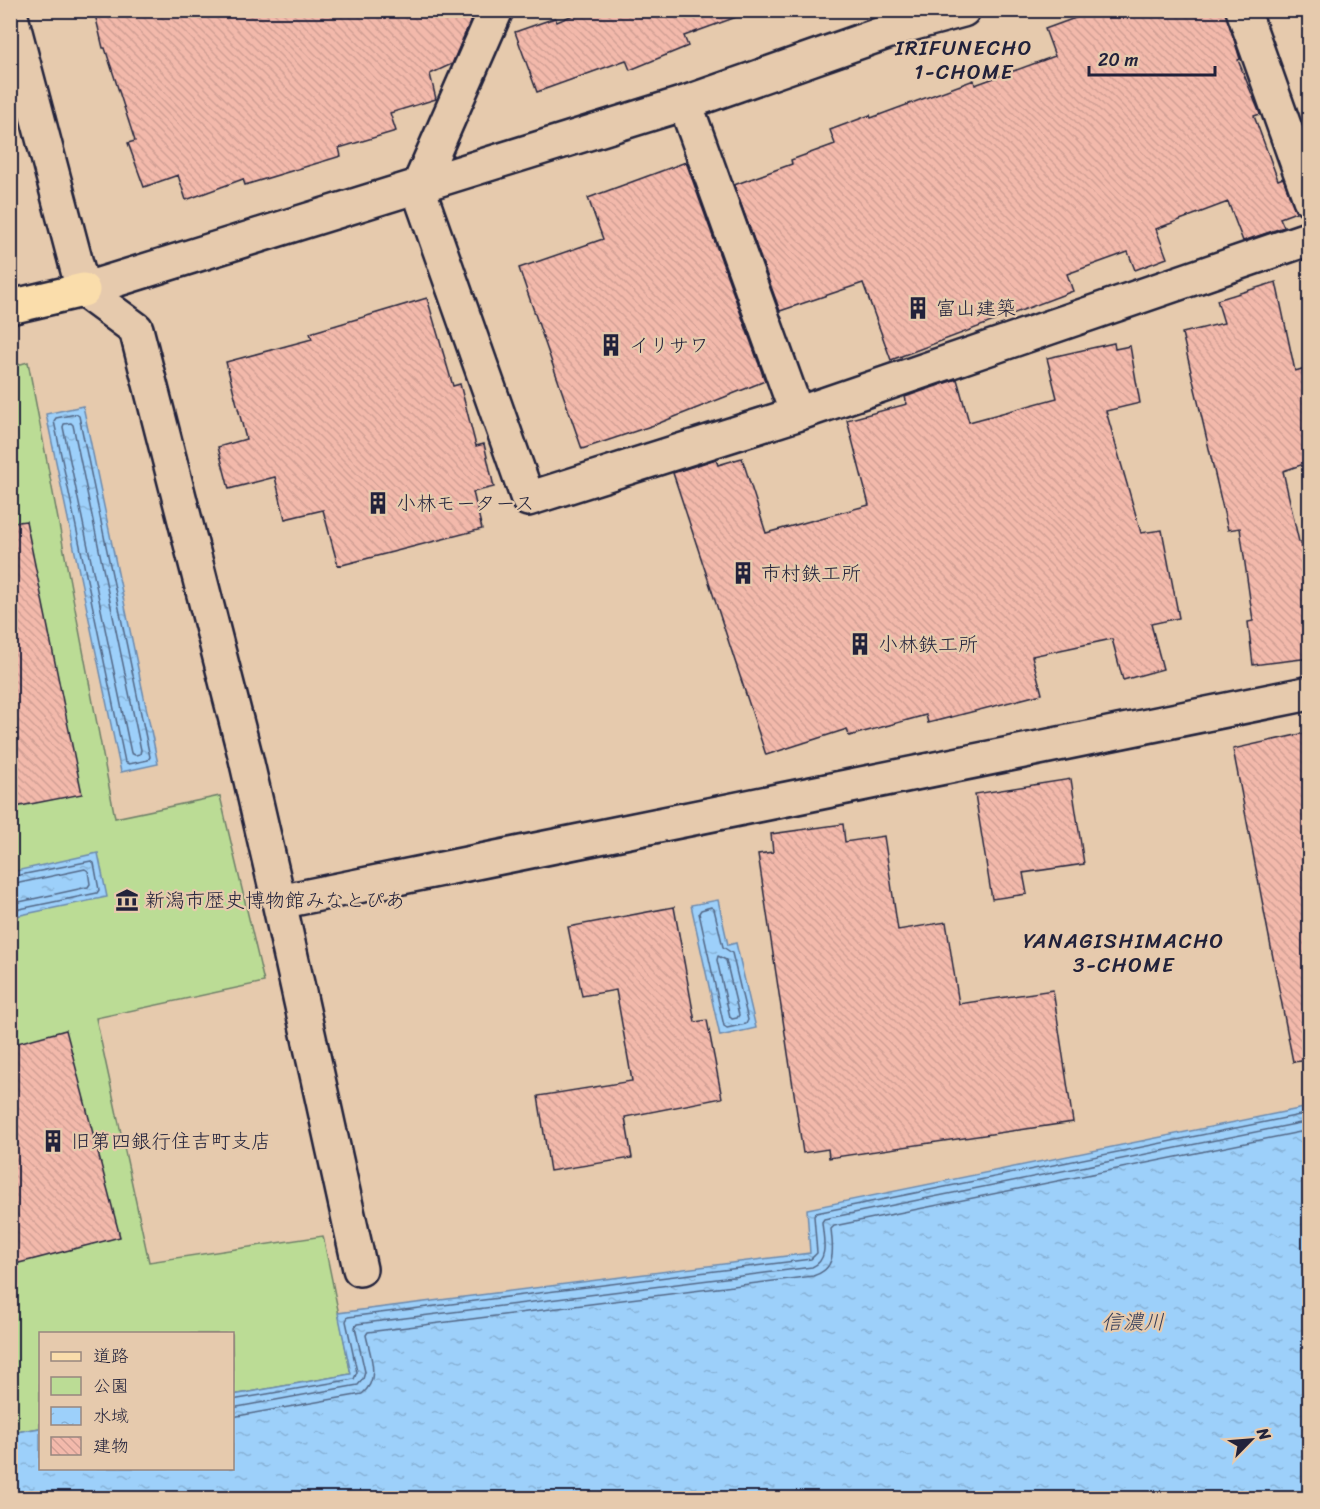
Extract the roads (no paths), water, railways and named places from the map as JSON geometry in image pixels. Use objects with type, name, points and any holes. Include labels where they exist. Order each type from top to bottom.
[{"type":"main road","points":[[10,307],[83,290]]},
{"type":"street","points":[[496,10],[418,188],[528,499],[797,414],[1309,242]]},
{"type":"street","points":[[83,290],[418,188],[685,103],[904,18],[963,10]]},
{"type":"street","points":[[1243,10],[1310,199]]},
{"type":"street","points":[[10,13],[83,290],[136,329],[246,759],[360,1269]]},
{"type":"street","points":[[685,103],[797,414]]},
{"type":"street","points":[[279,902],[1310,693]]},
{"type":"water","points":[[83,406],[158,764],[121,772],[46,414]]},
{"type":"water","points":[[98,853],[107,897],[11,917],[11,872]]},
{"type":"water","points":[[718,900],[728,945],[736,943],[756,1028],[720,1036],[691,905]]},
{"type":"water","name":"信濃川","points":[[1309,1107],[1309,1498],[11,1498],[11,1433],[39,1428],[39,1470],[234,1470],[234,1395],[351,1374],[338,1313],[810,1253],[807,1209]]},
{"type":"place","name":"富山建築","points":[[918,308]]},
{"type":"place","name":"イリサワ","points":[[611,345]]},
{"type":"place","name":"小林モータース","points":[[378,503]]},
{"type":"place","name":"市村鉄工所","points":[[743,573]]},
{"type":"place","name":"小林鉄工所","points":[[860,644]]},
{"type":"place","name":"新潟市歴史博物館みなとぴあ","points":[[127,900]]},
{"type":"place","name":"旧第四銀行住吉町支店","points":[[53,1141]]},
{"type":"district","name":"IRIFUNECHO 1-CHOME","points":[[964,60]]},
{"type":"district","name":"YANAGISHIMACHO 3-CHOME","points":[[1124,953]]}]
